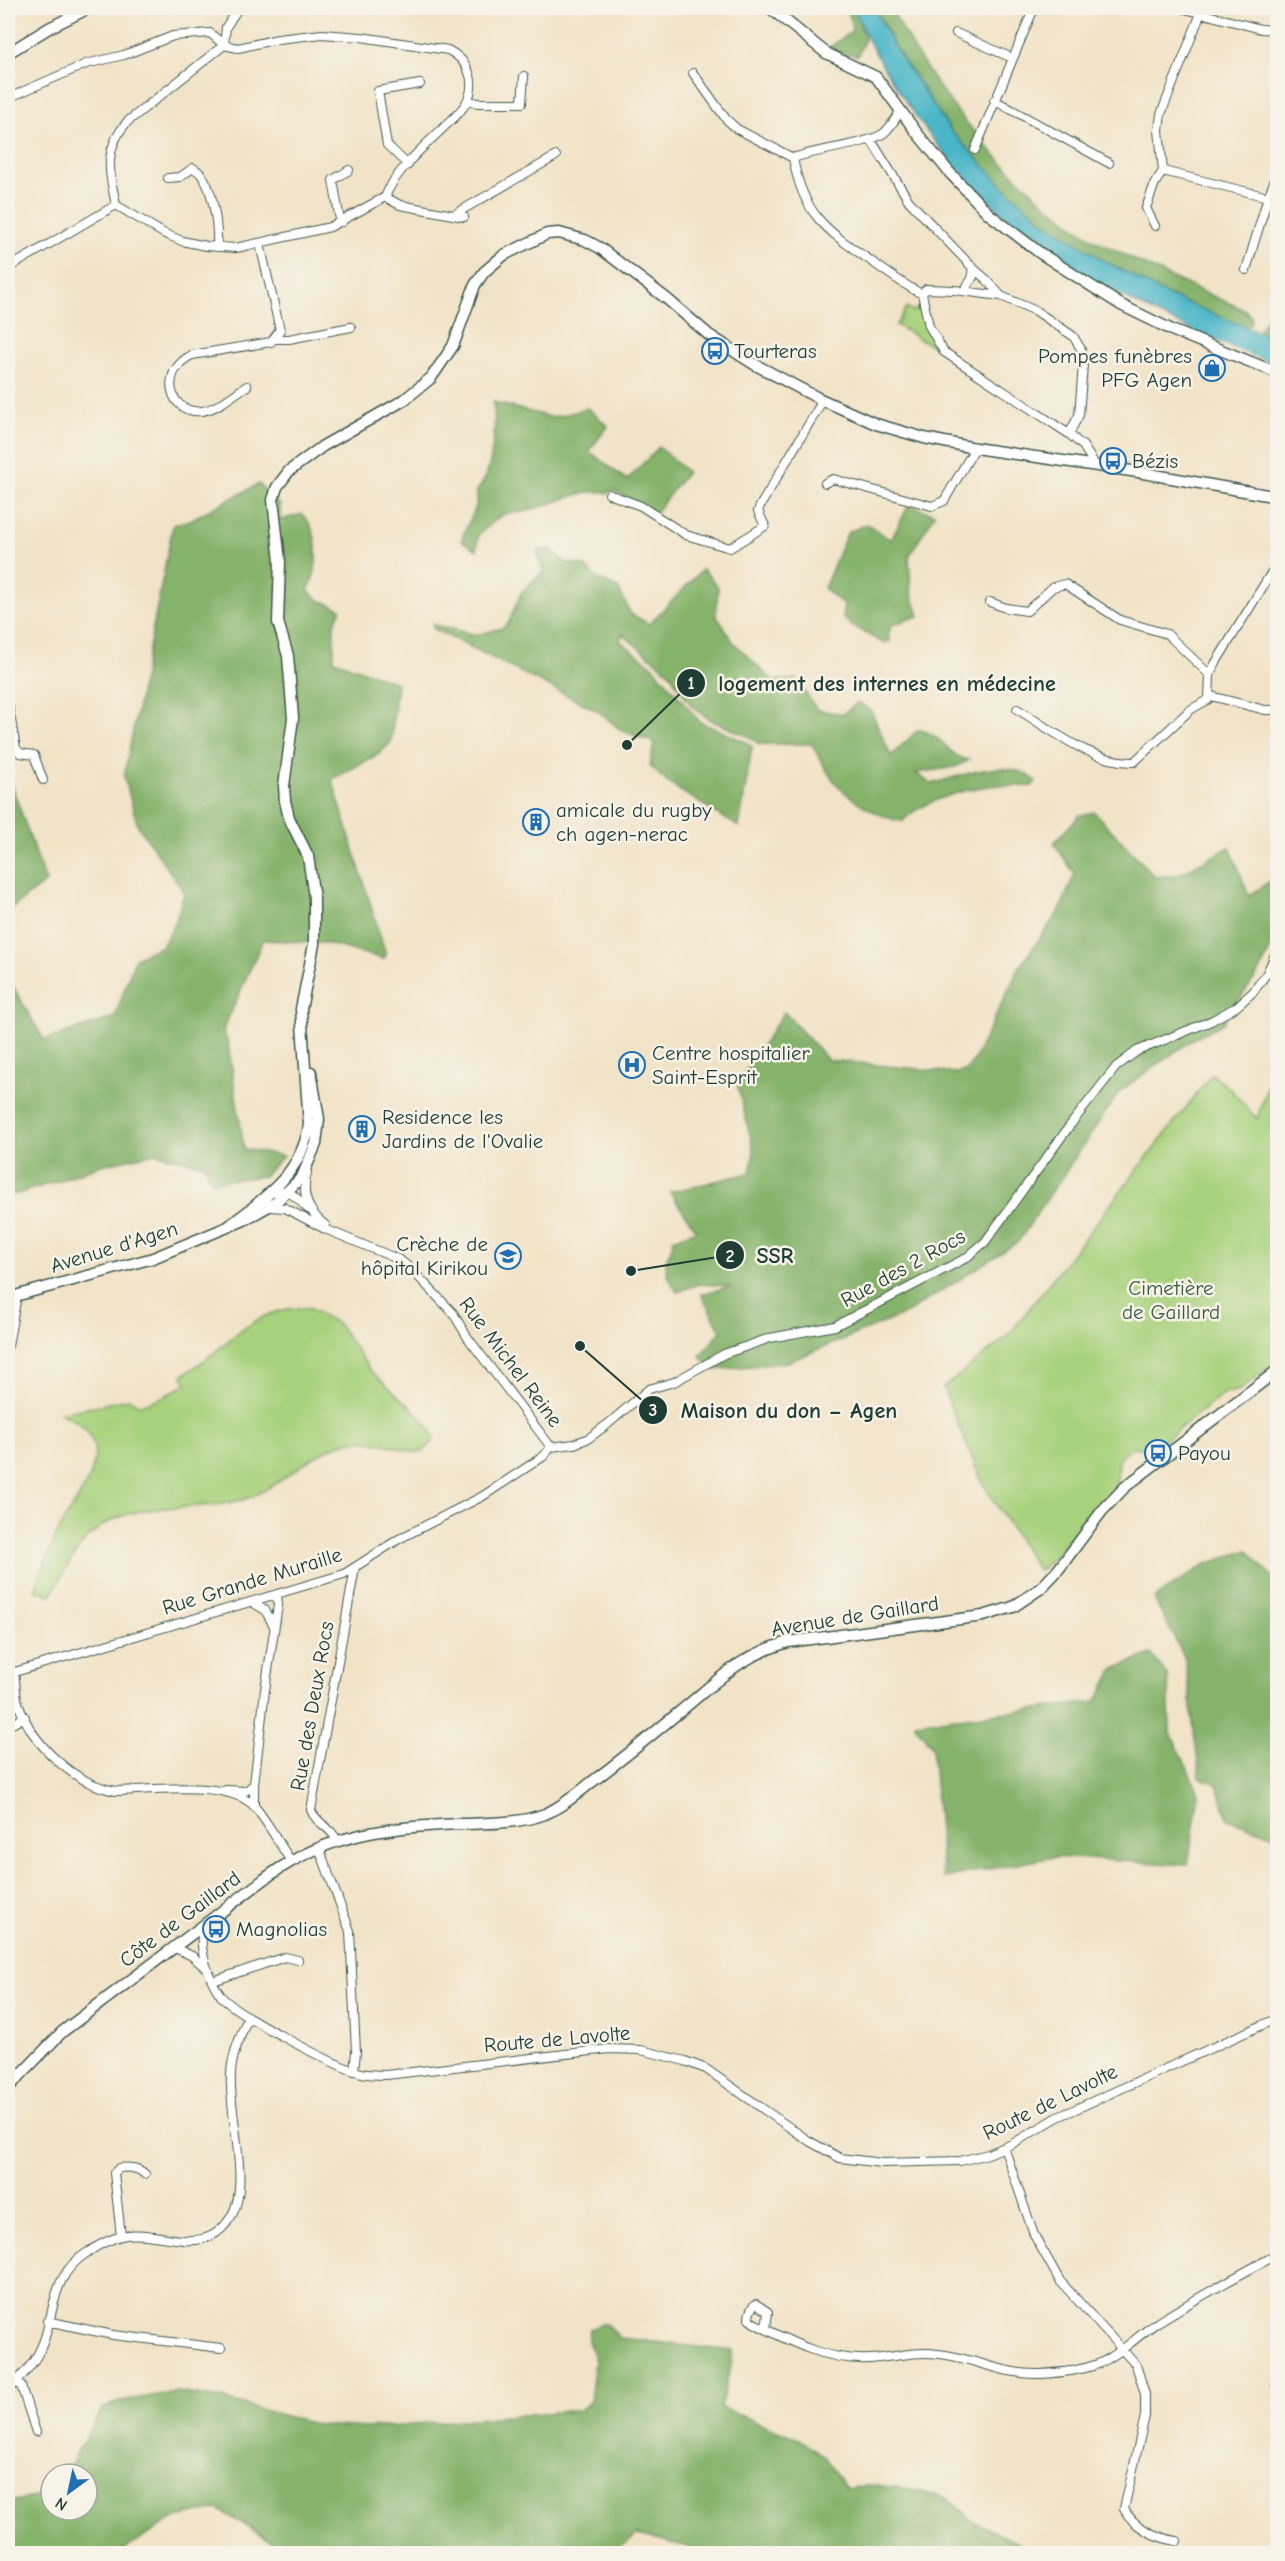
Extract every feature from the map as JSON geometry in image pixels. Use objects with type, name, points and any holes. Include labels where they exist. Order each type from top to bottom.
[{"type":"main road","points":[[8,53],[87,8]]},
{"type":"main road","points":[[770,8],[826,54],[876,77],[950,172],[989,214],[1040,253],[1121,305],[1174,331],[1278,373]]},
{"type":"main road","points":[[302,1033],[303,992],[314,944],[314,898],[308,856],[289,818],[285,801],[284,786],[291,742],[293,706],[288,656],[278,622],[280,561],[273,500],[277,487],[289,471],[322,446],[413,394],[434,375],[449,354],[475,285],[484,272],[504,255],[547,234],[578,236],[600,248],[709,335],[754,364],[823,400],[876,424],[924,438],[975,448],[1095,465],[1278,498]]},
{"type":"main road","name":"Avenue d'Agen","points":[[230,1226],[271,1193],[297,1164],[308,1134],[309,1111],[302,1033]]},
{"type":"main road","name":"Avenue d'Agen","points":[[12,1297],[153,1258],[270,1207],[302,1177],[313,1153],[319,1119],[302,1033]]},
{"type":"main road","name":"Avenue de Gaillard","points":[[401,1827],[513,1822],[546,1814],[559,1807],[612,1767],[732,1668],[759,1651],[788,1642],[983,1616],[1013,1607],[1049,1581],[1102,1511],[1125,1487],[1278,1370]]},
{"type":"main road","name":"Côte de Gaillard","points":[[8,2088],[62,2032],[291,1862],[337,1841],[401,1827]]},
{"type":"street","points":[[116,205],[109,161],[119,131],[224,45],[226,27],[238,8]]},
{"type":"street","points":[[975,150],[1034,8]]},
{"type":"street","points":[[1186,8],[1278,30]]},
{"type":"street","points":[[1155,226],[1146,208],[1155,183],[1163,171],[1159,130],[1161,114],[1200,13]]},
{"type":"street","points":[[8,98],[86,64],[124,56],[173,36],[210,33],[224,45],[244,47],[278,39],[331,34],[437,47],[455,53],[465,63],[472,82],[468,100],[459,114],[391,184],[385,197],[330,227],[260,244],[236,248],[217,247],[172,237],[116,205]]},
{"type":"street","points":[[956,33],[1012,58]]},
{"type":"street","points":[[693,73],[726,119],[737,129],[793,158],[871,140],[887,130],[901,110]]},
{"type":"street","points":[[468,100],[477,103],[522,103],[524,76]]},
{"type":"street","points":[[408,165],[387,145],[378,91],[420,84]]},
{"type":"street","points":[[994,100],[1109,163]]},
{"type":"street","points":[[871,140],[909,201],[1001,296]]},
{"type":"street","points":[[454,214],[556,156]]},
{"type":"street","points":[[793,158],[802,194],[824,226],[905,285],[922,294],[929,326],[944,352],[1072,436],[1095,465]]},
{"type":"street","points":[[168,178],[180,177],[193,168],[206,178],[218,233],[217,247]]},
{"type":"street","points":[[342,222],[333,180],[350,170]]},
{"type":"street","points":[[1163,171],[1268,197]]},
{"type":"street","points":[[1246,270],[1278,172]]},
{"type":"street","points":[[385,197],[400,205],[464,217]]},
{"type":"street","points":[[8,268],[116,205]]},
{"type":"street","points":[[247,386],[210,408],[194,411],[174,397],[171,377],[183,360],[192,355],[271,342],[275,339],[280,330],[260,244]]},
{"type":"street","points":[[964,291],[973,277],[972,267]]},
{"type":"street","points":[[922,294],[926,290],[964,291],[1001,296],[1036,311],[1073,336],[1078,342],[1083,365],[1082,394],[1072,436],[1081,451],[1080,463]]},
{"type":"street","points":[[275,339],[289,339],[351,327]]},
{"type":"street","points":[[609,494],[642,506],[686,535],[730,548],[765,526],[765,521],[759,514],[760,506],[823,400]]},
{"type":"street","points":[[825,483],[833,478],[937,506],[944,501],[975,448]]},
{"type":"street","points":[[1017,709],[1098,756],[1120,762],[1134,762],[1190,710],[1207,701],[1211,696],[1210,675],[1278,562]]},
{"type":"street","points":[[990,603],[1027,611],[1053,587],[1065,584],[1120,620],[1167,634],[1210,675]]},
{"type":"street","points":[[1211,696],[1265,710],[1278,710]]},
{"type":"street","points":[[8,704],[16,748],[20,753],[33,755],[43,780]]},
{"type":"street","name":"Rue des 2 Rocs","points":[[551,1447],[574,1444],[589,1438],[648,1389],[674,1382],[724,1354],[770,1338],[835,1326],[966,1258],[985,1242],[1071,1124],[1116,1067],[1137,1051],[1211,1021],[1236,1007],[1253,992],[1267,973],[1278,948]]},
{"type":"street","points":[[271,1193],[284,1193],[302,1167],[310,1146],[314,1119],[309,1111]]},
{"type":"street","points":[[309,1210],[305,1188],[313,1153]]},
{"type":"street","name":"Rue Michel Reine","points":[[284,1193],[309,1210],[330,1229],[352,1241]]},
{"type":"street","name":"Rue Michel Reine","points":[[284,1193],[296,1213]]},
{"type":"street","name":"Rue Michel Reine","points":[[270,1207],[285,1208],[352,1241],[400,1260],[435,1292],[551,1447]]},
{"type":"street","points":[[8,1346],[12,1297]]},
{"type":"street","name":"Rue Grande Muraille","points":[[11,1674],[325,1581],[356,1568],[399,1539],[483,1496],[544,1456],[551,1447]]},
{"type":"street","name":"Rue des Deux Rocs","points":[[337,1841],[332,1831],[315,1818],[311,1810],[356,1568]]},
{"type":"street","points":[[254,1806],[254,1784],[278,1605],[277,1594]]},
{"type":"street","points":[[252,1602],[265,1610],[274,1626]]},
{"type":"street","points":[[11,1674],[18,1705],[56,1760],[74,1775],[102,1789],[116,1791],[207,1788],[246,1791],[254,1784]]},
{"type":"street","points":[[8,1726],[25,1717]]},
{"type":"street","points":[[207,1788],[238,1797],[254,1806],[291,1862]]},
{"type":"street","points":[[319,1848],[351,1931],[356,2052],[354,2071]]},
{"type":"street","points":[[203,1926],[201,1944],[212,1977]]},
{"type":"street","points":[[175,1948],[192,1956],[212,1977]]},
{"type":"street","points":[[212,1977],[285,1957],[298,1960]]},
{"type":"street","name":"Route de Lavolte","points":[[212,1977],[225,2000],[248,2017],[354,2071],[386,2075],[609,2049],[641,2050],[706,2069],[810,2141],[840,2158],[882,2163],[960,2161],[1004,2147],[1058,2117],[1278,2018]]},
{"type":"street","points":[[8,2390],[35,2360],[44,2342],[55,2293],[65,2275],[89,2252],[121,2236],[151,2236],[188,2242],[206,2239],[221,2229],[232,2215],[239,2199],[240,2182],[232,2114],[231,2072],[238,2043],[248,2017]]},
{"type":"street","points":[[1004,2147],[1034,2235],[1060,2281],[1136,2365],[1142,2380],[1144,2416],[1124,2509],[1136,2525],[1163,2539],[1177,2541]]},
{"type":"street","points":[[121,2236],[114,2173],[119,2168],[131,2168],[139,2169],[145,2174]]},
{"type":"street","points":[[766,2329],[818,2352],[843,2358],[870,2359],[924,2353],[951,2355],[1012,2372],[1038,2375],[1071,2372],[1097,2364],[1155,2324],[1278,2254]]},
{"type":"street","points":[[47,2321],[113,2335],[220,2348]]},
{"type":"street","points":[[16,2382],[21,2386],[36,2432]]},
{"type":"green space","points":[[846,8],[854,8],[865,39],[858,56],[836,51],[831,46],[852,31],[851,19]]},
{"type":"green space","points":[[876,8],[891,8],[929,72],[974,132],[1000,161],[1056,212],[1100,243],[1245,310],[1252,318],[1250,324],[1244,327],[1165,294],[1105,261],[1044,222],[1006,189],[951,131],[894,45]]},
{"type":"green space","points":[[907,307],[913,311],[920,307],[934,347],[896,325]]},
{"type":"green space","points":[[1266,319],[1277,321],[1277,340],[1258,332]]},
{"type":"green space","points":[[493,402],[550,417],[588,408],[608,426],[589,451],[627,480],[659,447],[687,472],[655,513],[613,490],[609,493],[578,494],[527,511],[504,514],[478,534],[477,550],[461,540],[476,507],[477,490],[487,473],[490,461],[494,435]]},
{"type":"green space","points":[[259,484],[280,505],[281,520],[302,514],[312,531],[315,540],[316,562],[308,591],[319,600],[341,609],[334,625],[334,660],[397,683],[391,742],[379,754],[332,779],[386,955],[384,959],[326,943],[263,940],[223,1030],[228,1044],[244,1149],[283,1156],[264,1176],[212,1182],[204,1165],[154,1153],[98,1166],[61,1180],[8,1195],[8,978],[44,1040],[115,1017],[135,958],[162,946],[176,921],[184,892],[138,826],[124,777],[173,525],[190,520]]},
{"type":"green space","points":[[909,505],[935,514],[909,556],[911,592],[919,616],[891,625],[888,637],[890,641],[883,643],[852,626],[843,617],[844,605],[824,588],[848,532],[867,524],[891,540]]},
{"type":"green space","points":[[551,549],[567,563],[583,565],[598,579],[618,588],[631,614],[649,624],[703,569],[718,587],[716,615],[733,642],[773,681],[796,679],[817,710],[843,714],[858,702],[871,711],[891,756],[918,730],[933,735],[956,755],[969,760],[955,767],[916,773],[931,784],[999,768],[1025,773],[1036,781],[1032,786],[994,785],[968,790],[931,802],[910,814],[903,821],[890,819],[865,807],[845,793],[824,767],[812,744],[759,744],[748,736],[710,720],[691,705],[669,672],[622,634],[620,641],[653,666],[700,722],[748,743],[752,747],[739,827],[661,777],[650,765],[654,742],[622,731],[598,711],[434,629],[432,624],[477,635],[502,628],[509,622],[521,593],[543,571],[537,551]]},
{"type":"green space","points":[[11,784],[46,882],[8,911],[8,787]]},
{"type":"green space","points":[[1094,812],[1155,877],[1178,875],[1230,847],[1249,896],[1277,876],[1277,934],[1261,969],[1222,1024],[1198,1036],[1120,1091],[1018,1242],[907,1313],[788,1362],[713,1370],[700,1356],[721,1331],[701,1294],[732,1286],[699,1284],[677,1292],[667,1271],[667,1258],[673,1239],[696,1230],[670,1192],[750,1173],[754,1151],[737,1084],[784,1012],[828,1060],[957,1073],[965,1071],[974,1060],[1020,966],[1060,910],[1075,874],[1054,843],[1079,816]]},
{"type":"green space","name":"Cimetière de Gaillard","points":[[1277,1055],[1277,1361],[1240,1390],[1223,1394],[1152,1450],[1133,1447],[1120,1456],[1116,1486],[1039,1571],[983,1484],[943,1388],[1008,1336],[1212,1074],[1230,1089],[1257,1119]]},
{"type":"green space","points":[[300,1308],[311,1309],[338,1324],[371,1371],[420,1416],[432,1432],[434,1440],[424,1451],[416,1452],[361,1440],[339,1444],[312,1458],[273,1486],[245,1499],[207,1506],[149,1510],[112,1520],[88,1537],[76,1552],[51,1595],[35,1590],[57,1534],[84,1489],[94,1462],[94,1449],[90,1436],[80,1424],[60,1413],[129,1399],[141,1405],[165,1396],[186,1384],[182,1375],[251,1324],[265,1316]]},
{"type":"green space","points":[[1248,1550],[1277,1583],[1277,1837],[1228,1819],[1217,1784],[1200,1778],[1185,1659],[1154,1598],[1206,1564]]},
{"type":"green space","points":[[1151,1654],[1168,1676],[1170,1731],[1199,1793],[1188,1865],[1054,1857],[943,1878],[932,1747],[914,1723],[1096,1702],[1114,1669]]},
{"type":"green space","points":[[605,2323],[620,2338],[733,2351],[720,2407],[799,2439],[824,2456],[846,2489],[867,2485],[905,2488],[948,2498],[970,2519],[1036,2553],[715,2553],[637,2535],[613,2553],[290,2553],[218,2509],[172,2519],[119,2553],[8,2553],[8,2502],[39,2496],[39,2522],[99,2522],[99,2462],[73,2462],[104,2407],[127,2400],[177,2392],[222,2399],[318,2425],[366,2428],[580,2410],[590,2401],[595,2361],[588,2341],[589,2329]]},
{"type":"water","points":[[854,8],[874,8],[894,47],[951,131],[1006,189],[1044,222],[1105,261],[1165,294],[1277,340],[1277,365],[1167,319],[1117,293],[1070,265],[1025,233],[983,196],[944,153],[884,68]]},
{"type":"place","name":"Tourteras","points":[[715,351]]},
{"type":"place","name":"Pompes funèbres PFG Agen","points":[[1212,368]]},
{"type":"place","name":"Bézis","points":[[1113,461]]},
{"type":"place","name":"logement des internes en médecine","points":[[627,745]]},
{"type":"place","name":"amicale du rugby ch agen-nerac","points":[[536,822]]},
{"type":"place","name":"Centre hospitalier Saint-Esprit","points":[[632,1065]]},
{"type":"place","name":"Residence les Jardins de l'Ovalie","points":[[362,1129]]},
{"type":"place","name":"Crèche de hôpital Kirikou","points":[[508,1256]]},
{"type":"place","name":"SSR","points":[[631,1271]]},
{"type":"place","name":"Maison du don – Agen","points":[[580,1346]]},
{"type":"place","name":"Payou","points":[[1158,1453]]},
{"type":"place","name":"Magnolias","points":[[216,1929]]}]
